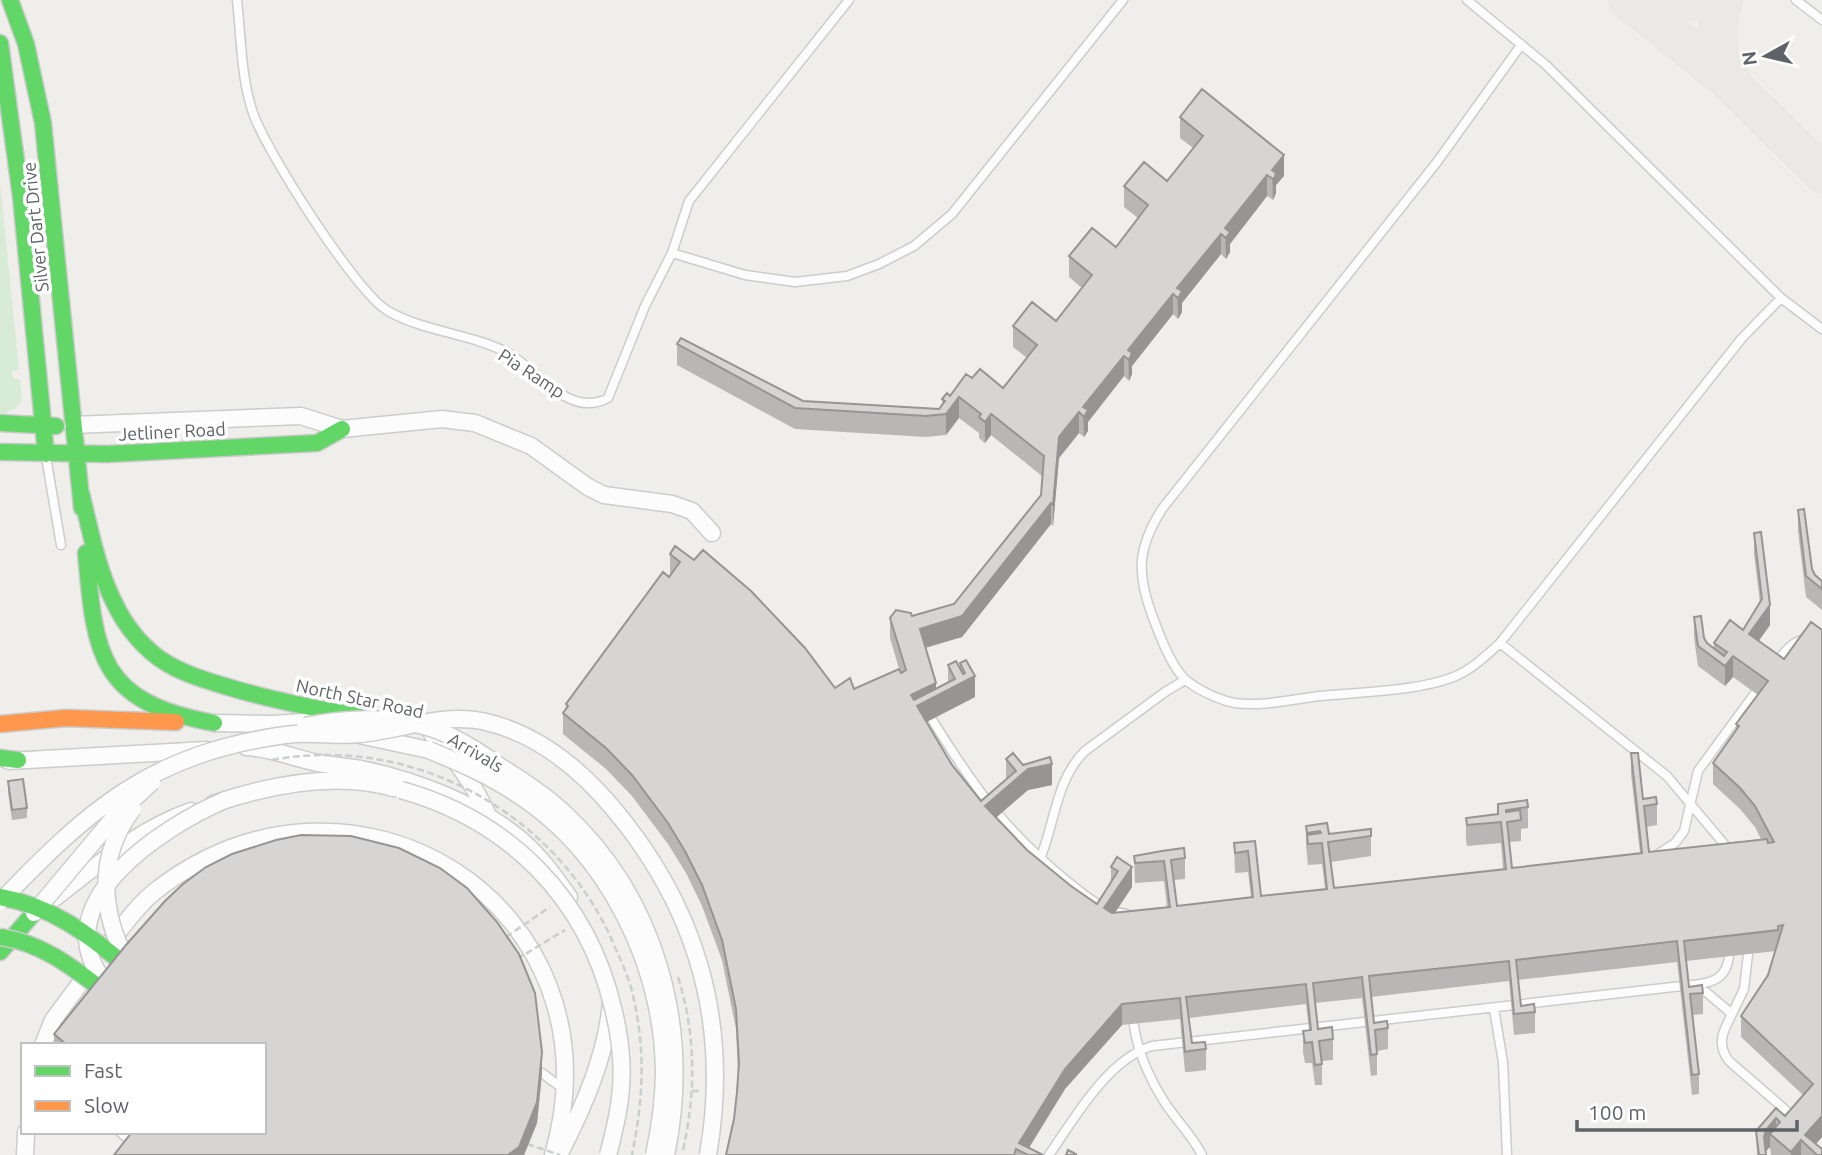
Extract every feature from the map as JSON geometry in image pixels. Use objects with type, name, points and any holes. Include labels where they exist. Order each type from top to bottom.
[{"type":"main road","name":"Silver Dart Drive","points":[[10,0],[26,44],[40,103],[60,264],[81,493]]},
{"type":"main road","name":"Silver Dart Drive","points":[[0,43],[20,176],[46,454]]},
{"type":"main road","points":[[0,85],[8,104]]},
{"type":"main road","name":"Jetliner Road","points":[[0,423],[73,425]]},
{"type":"main road","name":"Jetliner Road","points":[[0,453],[78,453],[317,443],[342,429]]},
{"type":"main road","points":[[81,493],[93,621],[101,656],[110,671],[136,698],[173,714],[214,723]]},
{"type":"main road","name":"North Star Road","points":[[81,493],[100,566],[111,594],[130,629],[148,649],[169,665],[212,683],[302,706],[407,725],[432,734],[484,758],[527,786],[561,813],[606,863],[635,911],[660,980],[672,1043],[672,1100],[665,1155]]},
{"type":"main road","points":[[0,724],[66,718],[214,723]]},
{"type":"main road","points":[[0,760],[18,760]]},
{"type":"main road","points":[[0,897],[23,900],[53,912],[127,965]]},
{"type":"main road","points":[[0,952],[33,914]]},
{"type":"main road","points":[[0,937],[28,942],[107,989]]},
{"type":"street","name":"Jetliner Road","points":[[73,425],[301,416],[342,429],[442,419],[475,423],[531,446],[588,487],[604,495],[672,504],[692,511],[712,533]]},
{"type":"street","points":[[0,902],[51,849],[117,794],[164,768],[213,750],[288,734],[357,735],[447,719],[481,721],[528,737],[553,752],[598,790],[644,848],[664,880],[685,923],[709,1003],[716,1061],[713,1124],[708,1155]]},
{"type":"street","points":[[214,723],[272,724],[332,720]]},
{"type":"street","name":"Arrivals","points":[[33,914],[116,815],[143,789],[191,755],[218,744],[332,720],[389,720],[445,733],[485,756],[561,810],[600,852],[621,882],[639,916],[657,961],[674,1027],[672,1129],[665,1155]]},
{"type":"street","points":[[18,760],[246,747],[384,721]]},
{"type":"street","points":[[432,734],[465,771],[489,818]]},
{"type":"street","points":[[357,735],[429,750],[484,774],[522,797],[554,824],[599,873],[637,942],[659,1018],[663,1046],[663,1085],[654,1155]]},
{"type":"street","points":[[246,747],[278,750],[323,764],[359,769],[411,782],[489,818],[521,839],[551,871],[582,918],[604,964],[621,1025],[626,1064],[623,1108],[614,1155]]},
{"type":"street","points":[[127,965],[112,929],[106,895],[106,875],[117,832],[137,803],[161,781],[213,750]]},
{"type":"street","points":[[33,914],[135,838],[182,814],[267,789],[308,782],[374,783],[416,794],[457,811],[524,854],[555,886],[591,943],[608,985],[618,1026],[620,1097],[608,1155]]},
{"type":"street","points":[[107,989],[92,963],[89,952],[88,927],[99,896],[130,860],[165,832],[186,818],[225,800]]},
{"type":"street","points":[[44,1043],[53,1020],[126,922],[154,893],[231,846],[266,837],[310,832],[347,833],[434,858],[475,884],[513,922],[530,945],[545,977],[561,1026],[564,1049],[562,1118],[553,1155]]},
{"type":"street","points":[[559,1155],[576,1121],[598,1063],[610,1018],[612,987]]},
{"type":"street","points":[[25,1155],[26,1134]]},
{"type":"lane","name":"Pia Ramp","points":[[237,0],[248,94],[261,134],[345,264],[369,295],[390,313],[508,353],[575,402],[598,403],[608,398],[645,306],[672,253],[689,201],[849,0]]},
{"type":"lane","points":[[672,253],[745,275],[794,282],[847,276],[879,264],[914,246],[952,214],[1123,0]]},
{"type":"lane","points":[[1466,0],[1583,101],[1781,298],[1822,329]]},
{"type":"lane","points":[[1796,0],[1822,20]]},
{"type":"lane","points":[[1521,45],[1437,162],[1162,509],[1149,529],[1143,543],[1142,583],[1160,635],[1185,680],[1219,699],[1252,704],[1406,687],[1435,682],[1462,673],[1500,643],[1742,338],[1781,298]]},
{"type":"lane","points":[[46,454],[61,545]]},
{"type":"lane","points":[[1771,670],[1789,645],[1800,640],[1822,638]]},
{"type":"lane","points":[[1500,643],[1667,776],[1721,838],[1736,863]]},
{"type":"lane","points":[[1040,859],[1049,837],[1062,786],[1073,762],[1165,692],[1185,680]]},
{"type":"lane","points":[[1672,855],[1650,858],[1665,851],[1684,831],[1698,771],[1764,680]]},
{"type":"lane","points":[[933,721],[963,769],[1000,819],[1040,859],[1101,906],[1123,918],[1139,914]]},
{"type":"lane","points":[[219,853],[237,858]]},
{"type":"lane","points":[[1748,954],[1744,989],[1720,1041],[1722,1052],[1728,1061],[1801,1124]]},
{"type":"lane","points":[[1049,1155],[1122,1062],[1139,1050],[1152,1046],[1691,985],[1716,980],[1724,973],[1728,956]]},
{"type":"lane","points":[[1691,985],[1706,992],[1732,1014]]},
{"type":"lane","points":[[1494,1009],[1503,1062],[1507,1155]]},
{"type":"lane","points":[[1134,1027],[1139,1050],[1168,1108],[1190,1134],[1202,1155]]},
{"type":"lane","points":[[542,1073],[564,1090]]},
{"type":"lane","points":[[122,1134],[137,1146]]},
{"type":"path","points":[[272,760],[304,754],[341,756],[421,769],[484,797],[535,835],[560,859],[586,891],[600,914],[630,985],[639,1026],[643,1076],[632,1155]]},
{"type":"path","points":[[675,985],[686,980],[679,980]]},
{"type":"path","points":[[686,1092],[700,1092],[692,1091]]},
{"type":"path","points":[[686,1121],[697,1122]]},
{"type":"path","points":[[520,1148],[527,1144],[559,1155]]},
{"type":"green space","points":[[0,182],[19,369],[12,371],[13,378],[20,380],[22,401],[16,408],[2,415],[0,415]]},
{"type":"building","points":[[1202,89],[1284,155],[1272,170],[1276,173],[1275,177],[1273,179],[1267,175],[1225,228],[1230,232],[1226,238],[1221,234],[1177,288],[1182,291],[1178,298],[1173,294],[1128,350],[1132,353],[1129,360],[1124,356],[1083,407],[1088,410],[1084,417],[1079,412],[1059,437],[1053,505],[1051,503],[962,616],[920,629],[936,683],[911,695],[914,700],[955,679],[948,665],[956,661],[963,674],[965,673],[960,663],[966,660],[975,676],[917,706],[952,765],[981,801],[1016,771],[1006,759],[1013,753],[1023,765],[1050,757],[1052,764],[1028,769],[985,806],[1027,850],[1097,904],[1118,871],[1111,867],[1117,857],[1132,867],[1104,908],[1112,913],[1170,907],[1164,861],[1135,863],[1134,856],[1184,848],[1185,858],[1171,860],[1177,906],[1253,897],[1248,851],[1235,853],[1234,843],[1255,841],[1261,896],[1327,889],[1322,843],[1308,844],[1307,835],[1321,833],[1307,833],[1306,826],[1327,823],[1329,834],[1371,829],[1371,836],[1328,842],[1334,888],[1506,869],[1501,822],[1467,825],[1466,818],[1498,814],[1498,804],[1527,800],[1528,807],[1506,810],[1520,810],[1521,820],[1507,822],[1512,868],[1642,853],[1631,753],[1638,753],[1643,799],[1656,797],[1657,804],[1644,806],[1649,852],[1767,839],[1768,843],[1774,842],[1755,806],[1713,763],[1739,726],[1736,724],[1768,681],[1733,656],[1725,666],[1698,646],[1694,617],[1701,616],[1704,638],[1724,656],[1727,652],[1714,643],[1730,620],[1743,630],[1762,599],[1754,533],[1761,532],[1770,605],[1749,634],[1784,659],[1811,622],[1822,630],[1822,1116],[1805,1135],[1822,1149],[1822,1155],[1817,1155],[1801,1140],[1791,1152],[1770,1134],[1780,1122],[1776,1118],[1764,1137],[1766,1155],[1759,1155],[1756,1131],[1776,1108],[1785,1116],[1813,1084],[1741,1016],[1768,975],[1783,925],[1778,926],[1778,930],[1684,941],[1689,987],[1702,985],[1703,993],[1690,994],[1699,1074],[1692,1075],[1677,941],[1516,960],[1521,1006],[1534,1004],[1535,1012],[1514,1014],[1509,961],[1369,976],[1374,1023],[1387,1021],[1388,1028],[1375,1030],[1377,1054],[1371,1055],[1362,977],[1313,983],[1318,1029],[1332,1027],[1333,1039],[1319,1041],[1322,1064],[1315,1065],[1312,1042],[1305,1043],[1303,1031],[1311,1030],[1306,984],[1186,997],[1192,1043],[1205,1042],[1206,1049],[1185,1052],[1180,998],[1122,1004],[1065,1069],[1019,1143],[1043,1155],[1028,1155],[1016,1149],[1014,1155],[726,1155],[734,1119],[739,1063],[736,1009],[722,940],[702,885],[668,823],[632,775],[606,748],[563,713],[568,706],[566,704],[663,572],[669,577],[680,562],[670,554],[675,546],[694,560],[703,550],[751,591],[805,648],[835,688],[850,678],[854,689],[899,669],[901,673],[906,670],[890,618],[896,610],[911,613],[912,616],[954,604],[1041,495],[1044,456],[991,414],[985,422],[979,417],[981,414],[959,397],[946,414],[926,416],[795,408],[677,344],[681,338],[803,401],[939,409],[945,401],[942,399],[947,393],[950,396],[966,374],[972,378],[980,369],[1003,388],[1037,345],[1013,326],[1032,302],[1056,321],[1092,275],[1069,256],[1092,228],[1116,247],[1148,205],[1124,186],[1144,162],[1167,181],[1203,136],[1180,117]]},
{"type":"building","points":[[1804,509],[1812,569],[1822,581],[1822,589],[1806,576],[1798,510]]},
{"type":"building","points":[[23,779],[27,808],[12,810],[8,781]]},
{"type":"building","points":[[301,835],[351,836],[399,848],[440,868],[467,888],[497,922],[519,954],[535,993],[542,1052],[537,1102],[519,1147],[508,1155],[114,1155],[130,1134],[266,1134],[266,1043],[65,1043],[54,1034],[126,945],[183,884],[206,867],[232,854]]},
{"type":"taxiway","points":[[1628,0],[1725,78],[1822,173]]},
{"type":"taxiway","points":[[1641,0],[1662,4],[1697,0]]},
{"type":"taxiway","points":[[1723,0],[1718,22],[1718,45],[1723,67],[1735,86]]},
{"type":"traffic: fast","points":[[10,0],[26,44],[43,123],[82,508]]},
{"type":"traffic: fast","points":[[0,43],[21,197],[46,454]]},
{"type":"traffic: fast","points":[[0,423],[56,426]]},
{"type":"traffic: fast","points":[[0,452],[108,454],[317,443],[342,429]]},
{"type":"traffic: fast","points":[[81,493],[107,587],[123,619],[151,652],[190,675],[245,692],[369,718]]},
{"type":"traffic: fast","points":[[86,553],[94,620],[100,647],[111,669],[126,687],[147,702],[176,714],[214,723]]},
{"type":"traffic: fast","points":[[0,758],[18,760]]},
{"type":"traffic: fast","points":[[0,897],[36,907],[68,922],[126,966]]},
{"type":"traffic: fast","points":[[0,952],[33,914]]},
{"type":"traffic: fast","points":[[0,937],[43,950],[105,992]]},
{"type":"traffic: slow","points":[[0,724],[66,718],[176,722]]}]
